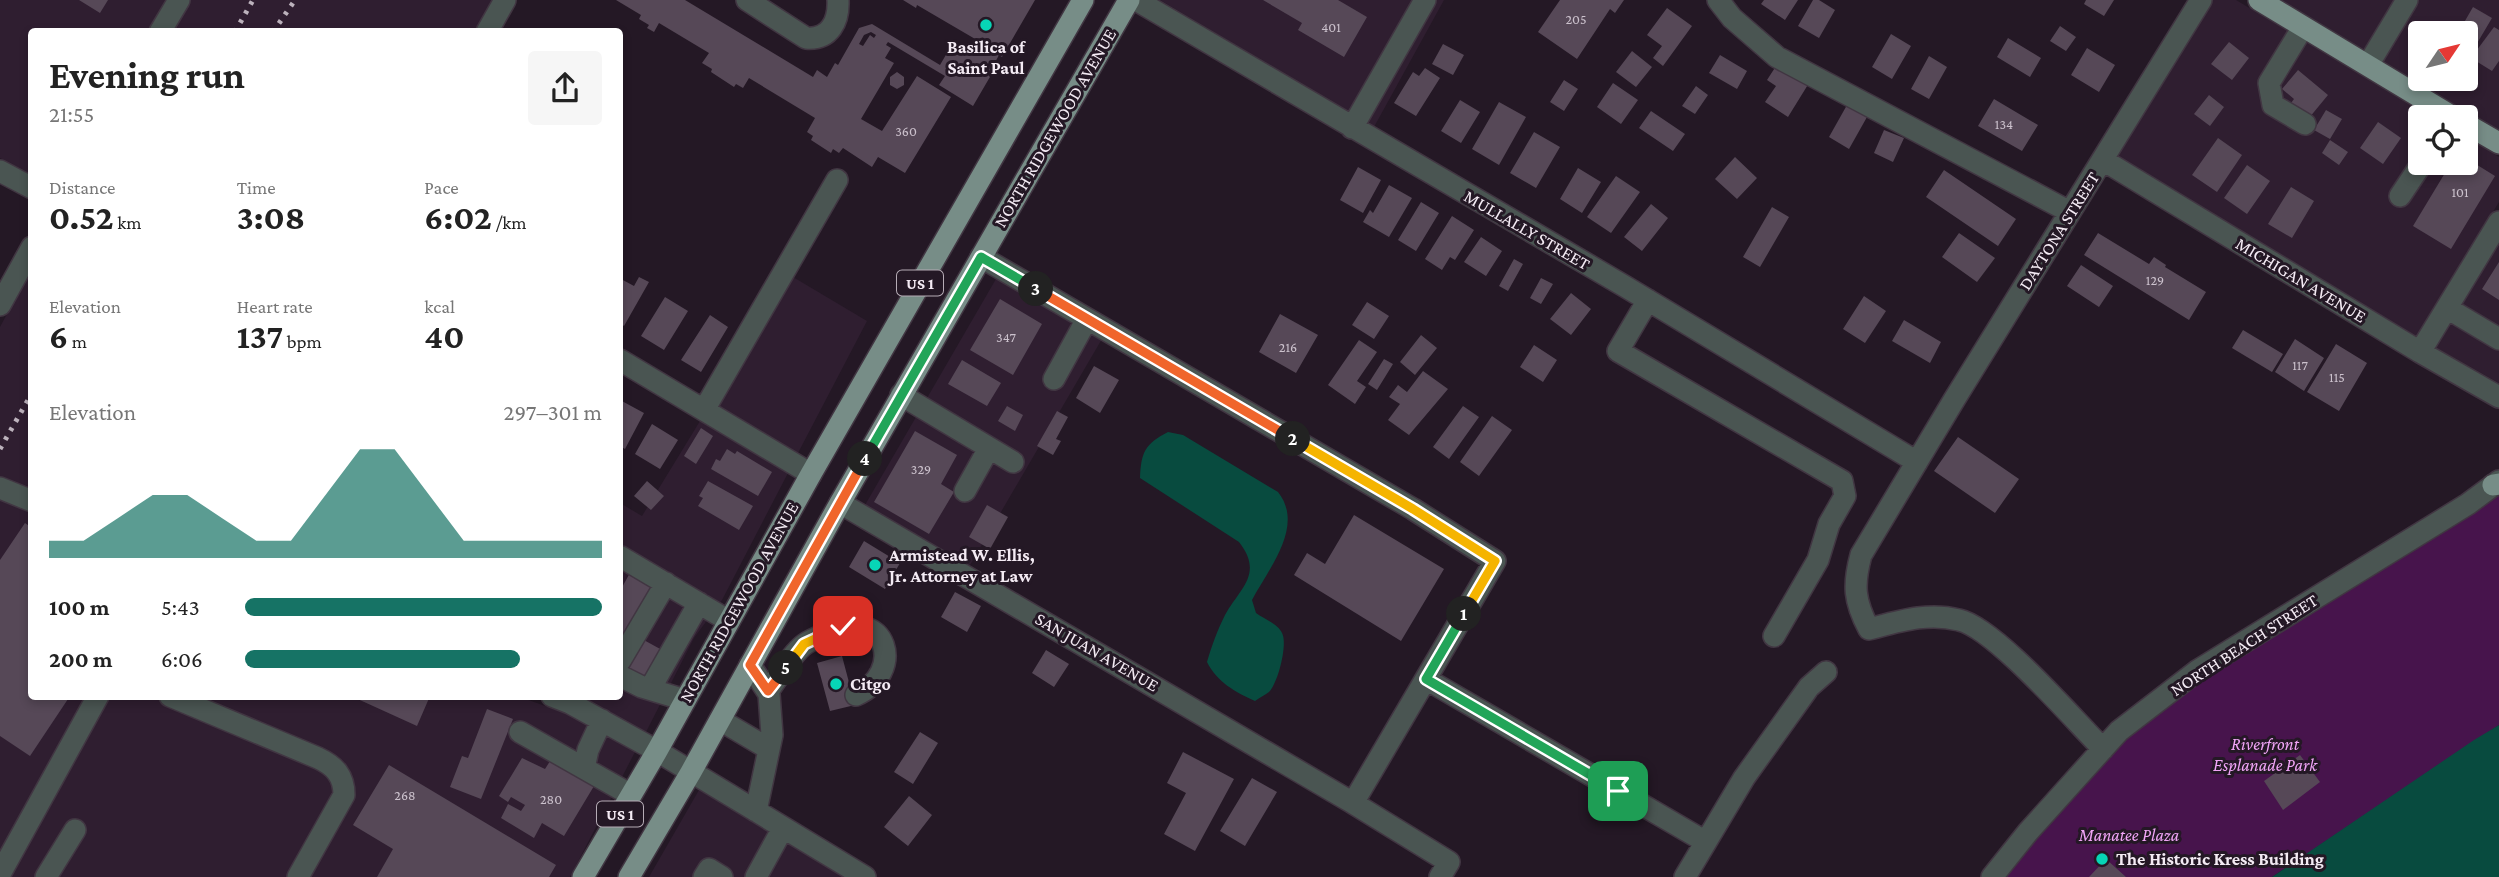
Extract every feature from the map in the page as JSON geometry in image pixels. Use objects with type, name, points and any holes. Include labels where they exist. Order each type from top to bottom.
[{"type":"main road","name":"NORTH RIDGEWOOD AVENUE","points":[[583,877],[1083,0]]},
{"type":"main road","name":"NORTH RIDGEWOOD AVENUE","points":[[629,877],[691,772],[901,395],[1129,0]]},
{"type":"main road","points":[[2259,0],[2432,105]]},
{"type":"main road","points":[[2478,128],[2496,135]]},
{"type":"street","points":[[162,28],[179,0]]},
{"type":"street","points":[[489,28],[505,0]]},
{"type":"street","points":[[747,0],[806,38],[818,39],[828,32],[838,14],[838,0]]},
{"type":"street","name":"MULLALLY STREET","points":[[1136,0],[1648,300],[1917,462]]},
{"type":"street","points":[[1352,128],[1425,0]]},
{"type":"street","points":[[1718,0],[1732,18],[1777,57],[2070,212]]},
{"type":"street","name":"DAYTONA STREET","points":[[2103,749],[1992,636],[1961,620],[1920,616],[1869,629],[1861,614],[1854,580],[1861,555],[2201,0]]},
{"type":"street","points":[[2368,65],[2407,0]]},
{"type":"street","points":[[2303,26],[2269,83],[2273,105],[2305,124]]},
{"type":"street","name":"MICHIGAN AVENUE","points":[[2104,160],[2499,397]]},
{"type":"street","points":[[0,171],[28,186]]},
{"type":"street","points":[[2400,197],[2414,175]]},
{"type":"street","points":[[705,410],[837,180]]},
{"type":"street","points":[[2420,352],[2499,222]]},
{"type":"street","points":[[0,305],[28,254]]},
{"type":"street","points":[[981,257],[1413,509],[1495,561],[1353,803]]},
{"type":"street","points":[[1648,300],[1618,351],[1842,481],[1845,496],[1829,524],[1818,560],[1774,636]]},
{"type":"street","points":[[2447,308],[2499,339]]},
{"type":"street","points":[[1054,379],[1087,319]]},
{"type":"street","points":[[623,362],[811,474]]},
{"type":"street","points":[[901,395],[1013,462]]},
{"type":"street","points":[[965,491],[989,448]]},
{"type":"street","name":"NORTH BEACH STREET","points":[[1992,877],[2028,832],[2119,731],[2197,671],[2497,483]]},
{"type":"street","points":[[0,488],[28,499]]},
{"type":"street","name":"SAN JUAN AVENUE","points":[[840,503],[1449,862],[1440,877]]},
{"type":"street","points":[[623,558],[729,621]]},
{"type":"street","points":[[623,656],[666,583]]},
{"type":"street","points":[[650,689],[699,603]]},
{"type":"street","points":[[768,691],[804,644],[843,626],[864,626],[881,640],[885,666],[874,682],[864,692],[856,695]]},
{"type":"street","points":[[750,665],[768,691],[772,735],[756,811]]},
{"type":"street","points":[[1692,872],[1706,842],[1744,778],[1809,687],[1826,672]]},
{"type":"street","points":[[623,677],[685,700]]},
{"type":"street","points":[[1426,679],[1706,842]]},
{"type":"street","points":[[0,874],[95,700]]},
{"type":"street","points":[[180,700],[318,758],[337,771],[344,783],[344,795],[298,877]]},
{"type":"street","points":[[567,700],[866,877]]},
{"type":"street","points":[[584,768],[588,750],[602,720]]},
{"type":"street","points":[[720,720],[769,749]]},
{"type":"street","points":[[520,732],[631,795]]},
{"type":"street","points":[[756,877],[783,828]]},
{"type":"street","points":[[46,877],[75,830]]},
{"type":"street","points":[[704,877],[709,869],[722,877]]},
{"type":"shaded area","points":[[0,0],[167,0],[150,28],[28,28],[28,173],[0,158]]},
{"type":"shaded area","points":[[191,0],[493,0],[477,28],[174,28]]},
{"type":"shaded area","points":[[1160,0],[1444,0],[1374,127]]},
{"type":"shaded area","points":[[2213,0],[2236,0],[2412,105],[2408,105],[2408,175],[2478,175],[2478,144],[2499,157],[2499,202],[2417,337],[2118,156]]},
{"type":"shaded area","points":[[2281,0],[2499,0],[2499,130],[2478,118],[2478,105],[2455,105],[2432,91],[2478,91],[2478,21],[2408,21],[2408,77]]},
{"type":"shaded area","points":[[2499,242],[2499,383],[2435,347]]},
{"type":"shaded area","points":[[28,275],[28,488],[0,476],[0,327]]},
{"type":"shaded area","points":[[793,277],[867,321],[798,453],[719,406]]},
{"type":"shaded area","points":[[996,279],[1106,332],[970,565],[865,505]]},
{"type":"shaded area","points":[[700,421],[788,473],[722,600],[694,638],[646,732],[587,700],[623,700],[623,505],[642,516]]},
{"type":"shaded area","points":[[1168,432],[1183,435],[1278,492],[1285,505],[1288,519],[1282,547],[1252,600],[1256,613],[1274,624],[1282,633],[1283,654],[1272,687],[1255,701],[1227,686],[1207,662],[1225,615],[1250,572],[1246,553],[1239,542],[1140,478],[1143,455],[1149,445]]},
{"type":"shaded area","points":[[0,500],[28,512],[28,700],[84,700],[0,850]]},
{"type":"shaded area","points":[[107,700],[528,700],[565,713],[635,752],[570,877],[10,877]]},
{"type":"shaded area","points":[[2499,725],[2499,877],[2272,877],[2474,740]]},
{"type":"shaded area","points":[[699,790],[843,877],[649,877]]},
{"type":"green space","name":"Riverfront Esplanade Park","points":[[2499,481],[2499,725],[2272,877],[1992,877],[2119,731]]},
{"type":"building","points":[[79,0],[108,0],[100,13]]},
{"type":"building","points":[[616,0],[685,0],[813,77],[817,70],[827,77],[835,63],[838,65],[859,28],[872,24],[940,65],[954,41],[977,54],[982,43],[917,5],[916,8],[903,0],[1035,0],[1002,57],[999,55],[992,68],[994,70],[973,106],[939,85],[945,76],[888,42],[886,45],[891,48],[885,58],[894,63],[861,119],[882,131],[917,76],[951,97],[905,173],[878,157],[872,167],[843,148],[839,153],[833,149],[831,153],[811,140],[813,136],[807,132],[815,118],[749,78],[743,88],[736,84],[734,87],[702,63],[709,53],[659,23],[654,32],[639,19],[641,15]],"holes":[[[871,32],[876,35],[874,38],[870,35],[863,46],[859,44],[864,35]]]},
{"type":"building","points":[[1263,0],[1338,0],[1367,17],[1344,57],[1298,30],[1302,23]]},
{"type":"building","points":[[1560,0],[1624,0],[1615,13],[1610,9],[1577,59],[1538,32]]},
{"type":"building","points":[[1764,0],[1798,0],[1785,20],[1761,4]]},
{"type":"building","points":[[1813,0],[1819,0],[1835,10],[1819,38],[1798,26]]},
{"type":"building","points":[[2086,0],[2114,0],[2104,16],[2084,4]]},
{"type":"building","points":[[2473,7],[2492,18],[2478,42],[2478,21],[2465,21]]},
{"type":"building","points":[[1667,8],[1692,26],[1663,66],[1653,58],[1662,46],[1647,35]]},
{"type":"building","points":[[2060,26],[2076,37],[2066,51],[2050,41]]},
{"type":"building","points":[[2494,27],[2499,30],[2499,61],[2492,71],[2478,62],[2478,49]]},
{"type":"building","points":[[1891,34],[1911,46],[1892,79],[1872,67]]},
{"type":"building","points":[[2008,38],[2041,58],[2030,77],[1997,57]]},
{"type":"building","points":[[2229,42],[2249,58],[2232,80],[2211,64]]},
{"type":"building","points":[[1443,44],[1464,55],[1453,75],[1432,64]]},
{"type":"building","points":[[2087,48],[2115,65],[2099,92],[2071,75]]},
{"type":"building","points":[[1632,51],[1652,67],[1636,87],[1616,72]]},
{"type":"building","points":[[1720,55],[1747,71],[1737,89],[1709,73]]},
{"type":"building","points":[[1929,56],[1947,67],[1929,99],[1911,89]]},
{"type":"building","points":[[1778,63],[1809,83],[1788,117],[1765,102],[1776,86],[1767,80]]},
{"type":"building","points":[[1425,68],[1440,78],[1416,116],[1394,103],[1413,72],[1419,76]]},
{"type":"building","points":[[2298,70],[2328,95],[2309,118],[2291,103],[2294,99],[2282,89]]},
{"type":"building","points":[[897,72],[904,77],[904,85],[897,89],[890,85],[890,77]]},
{"type":"building","points":[[1564,80],[1578,89],[1564,111],[1550,102]]},
{"type":"building","points":[[1613,83],[1638,100],[1621,124],[1597,107]]},
{"type":"building","points":[[1696,86],[1708,95],[1695,114],[1682,106]]},
{"type":"building","points":[[2209,95],[2224,107],[2210,126],[2194,114]]},
{"type":"building","points":[[1994,99],[2038,125],[2022,151],[1978,126]]},
{"type":"building","points":[[1460,100],[1480,112],[1461,143],[1441,131]]},
{"type":"building","points":[[1499,102],[1526,117],[1499,165],[1472,149]]},
{"type":"building","points":[[1847,105],[1867,117],[1849,149],[1829,137]]},
{"type":"building","points":[[2326,110],[2342,119],[2330,139],[2314,130]]},
{"type":"building","points":[[1651,111],[1685,134],[1673,151],[1639,128]]},
{"type":"building","points":[[2378,122],[2401,138],[2383,164],[2360,148]]},
{"type":"building","points":[[1884,130],[1904,138],[1893,162],[1874,153]]},
{"type":"building","points":[[1534,132],[1560,147],[1536,188],[1510,173]]},
{"type":"building","points":[[2218,138],[2242,155],[2217,192],[2192,175]]},
{"type":"building","points":[[2330,140],[2348,152],[2339,165],[2322,153]]},
{"type":"building","points":[[1735,157],[1757,178],[1737,199],[1715,179]]},
{"type":"building","points":[[2247,165],[2270,181],[2247,214],[2224,198]]},
{"type":"building","points":[[2478,165],[2495,176],[2451,249],[2413,226],[2444,175],[2478,175]]},
{"type":"building","points":[[1358,167],[1381,180],[1363,213],[1340,200]]},
{"type":"building","points":[[1578,168],[1601,182],[1582,213],[1560,199]]},
{"type":"building","points":[[1944,170],[2016,219],[1998,246],[1926,197]]},
{"type":"building","points":[[1616,176],[1640,192],[1611,233],[1587,217]]},
{"type":"building","points":[[1389,185],[1412,198],[1389,237],[1363,222],[1370,210],[1373,213]]},
{"type":"building","points":[[2291,187],[2314,201],[2292,238],[2268,224]]},
{"type":"building","points":[[1421,202],[1439,213],[1416,251],[1398,240]]},
{"type":"building","points":[[1651,204],[1668,218],[1642,251],[1624,237]]},
{"type":"building","points":[[1772,207],[1789,217],[1760,267],[1743,257]]},
{"type":"building","points":[[1452,216],[1474,230],[1455,260],[1450,257],[1442,270],[1425,259]]},
{"type":"building","points":[[1959,233],[1995,258],[1977,282],[1942,257]]},
{"type":"building","points":[[2098,233],[2149,264],[2154,257],[2166,265],[2165,267],[2206,292],[2189,320],[2084,255]]},
{"type":"building","points":[[1481,237],[1502,251],[1486,276],[1464,262]]},
{"type":"building","points":[[1514,259],[1523,264],[1508,291],[1499,286]]},
{"type":"building","points":[[2499,262],[2499,300],[2482,289]]},
{"type":"building","points":[[2081,265],[2113,286],[2099,307],[2067,286]]},
{"type":"building","points":[[639,277],[649,282],[624,326],[623,280],[634,286]]},
{"type":"building","points":[[1541,278],[1553,284],[1541,304],[1530,298]]},
{"type":"building","points":[[1571,293],[1591,309],[1571,335],[1550,319]]},
{"type":"building","points":[[1864,296],[1886,311],[1865,343],[1843,329]]},
{"type":"building","points":[[665,297],[688,311],[664,350],[641,336]]},
{"type":"building","points":[[1000,299],[1042,324],[1013,375],[970,350]]},
{"type":"building","points":[[1367,302],[1389,316],[1374,339],[1352,325]]},
{"type":"building","points":[[1280,314],[1318,335],[1296,373],[1259,352]]},
{"type":"building","points":[[710,315],[728,327],[701,372],[681,360]]},
{"type":"building","points":[[1904,320],[1941,342],[1930,363],[1892,341]]},
{"type":"building","points":[[2243,330],[2283,354],[2272,372],[2232,348]]},
{"type":"building","points":[[1421,335],[1437,348],[1415,375],[1400,362]]},
{"type":"building","points":[[2295,339],[2324,358],[2304,391],[2275,372]]},
{"type":"building","points":[[1359,340],[1377,352],[1357,381],[1366,387],[1355,404],[1328,385]]},
{"type":"building","points":[[2336,344],[2367,363],[2339,411],[2307,392]]},
{"type":"building","points":[[1534,345],[1557,360],[1543,382],[1520,367]]},
{"type":"building","points":[[1384,359],[1393,364],[1377,390],[1368,384]]},
{"type":"building","points":[[962,360],[1001,383],[987,406],[948,384]]},
{"type":"building","points":[[1094,366],[1119,380],[1100,413],[1076,398]]},
{"type":"building","points":[[1423,371],[1448,389],[1409,435],[1388,420],[1400,404],[1389,397],[1398,385],[1407,392]]},
{"type":"building","points":[[623,402],[644,413],[625,449],[623,448]]},
{"type":"building","points":[[1007,406],[1023,415],[1015,431],[998,421]]},
{"type":"building","points":[[1463,406],[1479,417],[1449,459],[1433,447]]},
{"type":"building","points":[[1057,411],[1068,417],[1056,439],[1061,441],[1053,455],[1037,446]]},
{"type":"building","points":[[1492,416],[1512,430],[1479,476],[1460,462]]},
{"type":"building","points":[[652,424],[678,440],[660,469],[635,454]]},
{"type":"building","points":[[701,428],[713,436],[696,464],[684,456]]},
{"type":"building","points":[[915,431],[957,455],[941,484],[954,492],[929,534],[874,502]]},
{"type":"building","points":[[1958,437],[2019,479],[1995,513],[1934,471]]},
{"type":"building","points":[[727,449],[735,454],[737,451],[772,472],[758,496],[711,469],[716,459],[720,461]]},
{"type":"building","points":[[647,481],[664,496],[651,510],[634,496]]},
{"type":"building","points":[[708,481],[753,506],[739,530],[698,506],[703,498],[699,496]]},
{"type":"building","points":[[987,505],[1008,517],[990,549],[969,537]]},
{"type":"building","points":[[1354,515],[1444,569],[1401,641],[1294,575],[1307,553],[1325,564]]},
{"type":"building","points":[[25,523],[28,525],[28,700],[67,700],[30,756],[0,736],[0,560]]},
{"type":"building","name":"Armistead W. Ellis, Jr. Attorney at Law","points":[[864,541],[900,563],[885,589],[849,567]]},
{"type":"building","points":[[631,571],[656,585],[627,637],[623,635],[623,586]]},
{"type":"building","points":[[955,592],[981,606],[967,632],[941,617]]},
{"type":"building","points":[[642,639],[662,650],[646,679],[627,668]]},
{"type":"building","points":[[1046,650],[1069,664],[1054,687],[1032,673]]},
{"type":"building","name":"Citgo","points":[[842,656],[855,705],[830,711],[817,663]]},
{"type":"building","points":[[360,700],[428,700],[417,726]]},
{"type":"building","points":[[487,709],[513,719],[481,799],[450,787],[462,756],[468,758]]},
{"type":"building","points":[[920,732],[938,743],[913,784],[894,772]]},
{"type":"building","points":[[1183,752],[1234,779],[1195,851],[1164,834],[1186,793],[1167,783]]},
{"type":"building","points":[[2300,755],[2320,782],[2283,810],[2264,781]]},
{"type":"building","points":[[522,758],[545,769],[552,758],[594,786],[564,836],[542,823],[534,838],[501,818],[508,804],[521,811],[525,805],[511,797],[508,802],[499,796]]},
{"type":"building","points":[[389,765],[556,865],[549,877],[377,877],[393,849],[353,825]]},
{"type":"building","points":[[1252,778],[1277,792],[1245,846],[1220,831]]},
{"type":"building","points":[[909,796],[932,815],[908,846],[884,827]]},
{"type":"building","points":[[2106,859],[2126,877],[2089,877]]},
{"type":"railway","points":[[237,28],[253,0]]},
{"type":"railway","points":[[276,28],[295,0]]},
{"type":"railway","points":[[0,449],[28,400]]},
{"type":"place","name":"Basilica of Saint Paul","points":[[986,25]]},
{"type":"place","name":"Armistead W. Ellis, Jr. Attorney at Law","points":[[875,565]]},
{"type":"place","name":"Citgo","points":[[836,684]]},
{"type":"place","name":"The Historic Kress Building","points":[[2102,859]]},
{"type":"route","points":[[843,626],[804,644],[768,691],[750,665],[981,257],[1413,509],[1495,561],[1426,679],[1618,791]]},
{"type":"park label","name":"Manatee Plaza","points":[[2129,835]]}]
